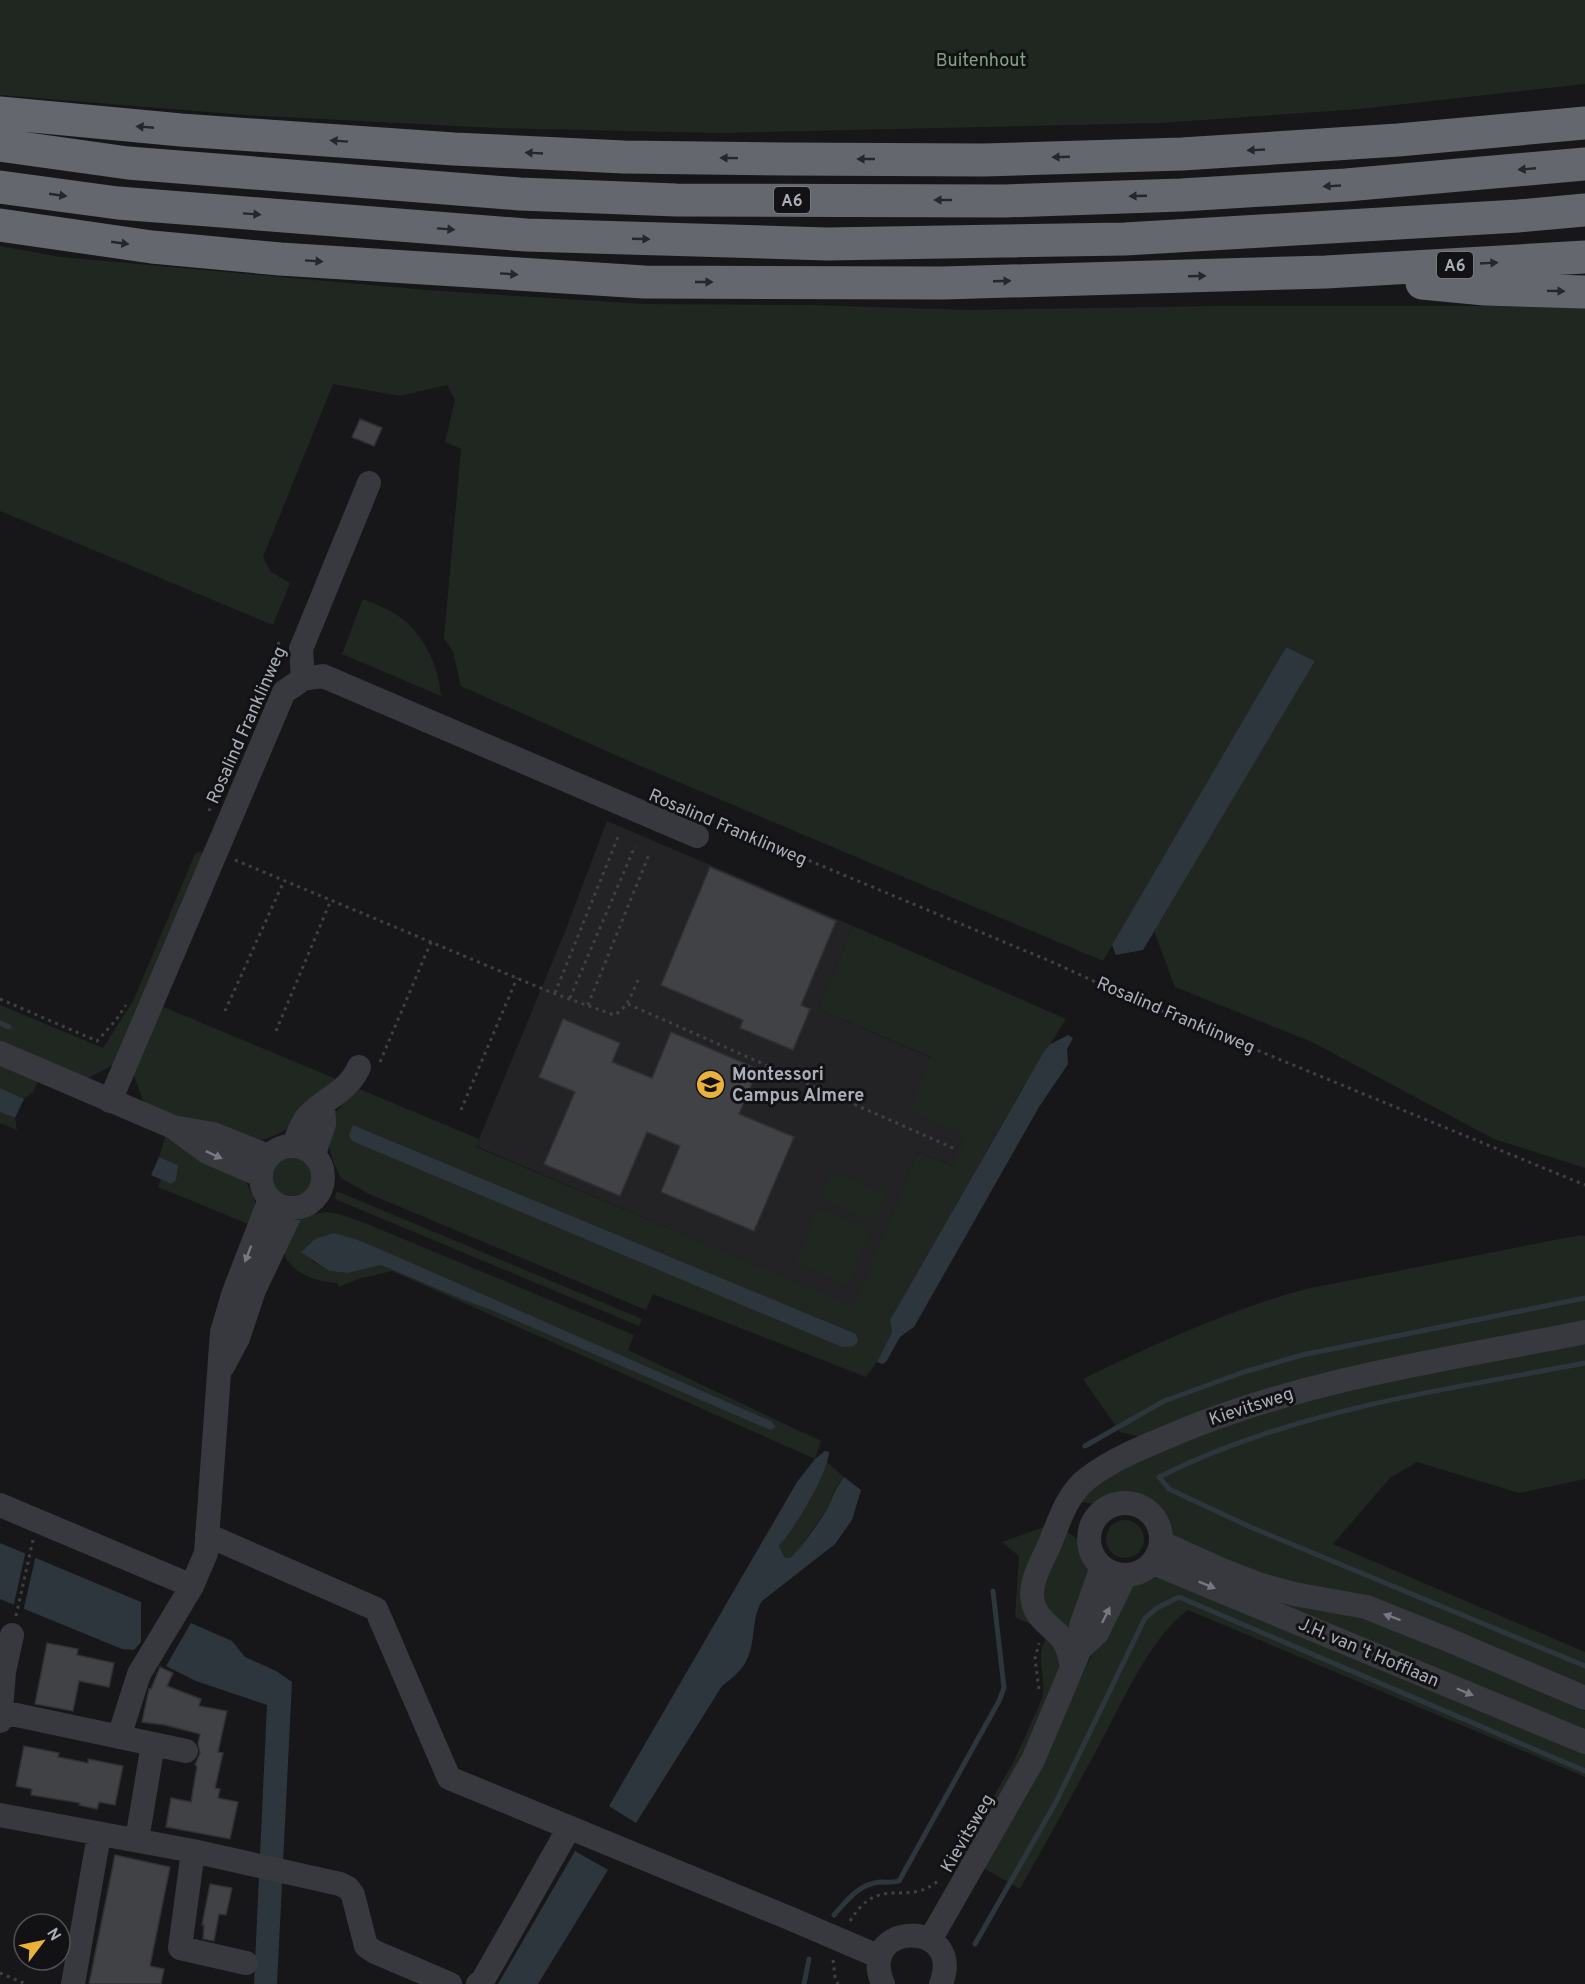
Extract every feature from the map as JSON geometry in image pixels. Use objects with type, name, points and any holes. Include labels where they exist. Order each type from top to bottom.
[{"type":"highway","points":[[1398,140],[1585,100]]},
{"type":"highway","points":[[0,114],[217,133],[454,149],[624,157],[984,160],[1182,154],[1398,140],[1585,123]]},
{"type":"highway","name":"A6","points":[[0,145],[152,165],[520,194],[676,200],[1005,201],[1181,195],[1346,185],[1585,164]]},
{"type":"highway","points":[[0,187],[118,203],[525,235],[827,244],[1125,239],[1585,210]]},
{"type":"highway","name":"A6","points":[[0,225],[152,247],[280,259],[644,282],[943,283],[1326,272],[1585,257]]},
{"type":"highway","name":"A6","points":[[1326,272],[1485,289],[1585,292]]},
{"type":"street","points":[[303,679],[301,649],[369,483]]},
{"type":"street","name":"Rosalind Franklinweg","points":[[110,1101],[284,692],[303,679],[323,676],[703,828]]},
{"type":"street","points":[[0,1053],[173,1127],[207,1152],[264,1165]]},
{"type":"street","points":[[304,1150],[324,1124],[323,1104],[369,1066]]},
{"type":"street","points":[[279,1148],[304,1150],[323,1170],[322,1187],[314,1199],[304,1206],[293,1209],[270,1200],[261,1184],[264,1165],[279,1148]]},
{"type":"street","points":[[119,1737],[139,1674],[192,1586],[206,1553],[222,1332],[234,1292],[270,1200]]},
{"type":"street","points":[[219,1373],[238,1338],[254,1290],[293,1209]]},
{"type":"street","name":"Kievitsweg","points":[[1076,1659],[1060,1635],[1045,1624],[1032,1598],[1038,1571],[1067,1503],[1087,1479],[1124,1456],[1209,1419],[1286,1394],[1360,1376],[1585,1332]]},
{"type":"street","points":[[1128,1503],[1144,1508],[1156,1519],[1160,1527],[1157,1553],[1140,1573],[1125,1576],[1112,1574],[1102,1567],[1090,1550],[1089,1536],[1095,1520],[1112,1505],[1128,1503]]},
{"type":"street","points":[[0,1505],[192,1586]]},
{"type":"street","points":[[207,1535],[376,1609],[449,1778],[880,1957]]},
{"type":"street","name":"J.H. van 't Hofflaan","points":[[1157,1553],[1222,1570],[1258,1584],[1294,1594],[1366,1607],[1585,1698]]},
{"type":"street","name":"J.H. van 't Hofflaan","points":[[1157,1553],[1585,1742]]},
{"type":"street","name":"Kievitsweg","points":[[930,1940],[1034,1760],[1076,1659],[1081,1626],[1102,1567]]},
{"type":"street","name":"Kievitsweg","points":[[1076,1659],[1097,1633],[1125,1576]]},
{"type":"street","points":[[14,1629],[2,1671],[1,1717],[186,1750]]},
{"type":"street","points":[[137,1840],[153,1744]]},
{"type":"street","points":[[0,1815],[193,1851],[340,1884],[348,1888],[355,1901],[366,1946],[450,1984]]},
{"type":"street","points":[[478,1984],[483,1980],[569,1827]]},
{"type":"street","points":[[73,1984],[99,1835]]},
{"type":"street","points":[[193,1851],[180,1948],[246,1963]]},
{"type":"street","points":[[883,1984],[878,1967],[884,1948],[901,1936],[921,1935],[930,1940],[943,1955],[945,1975],[941,1984]]},
{"type":"path","name":"Rosalind Franklinweg","points":[[206,816],[280,639],[301,649]]},
{"type":"path","name":"Rosalind Franklinweg","points":[[703,828],[1052,962],[1135,1000],[1585,1185]]},
{"type":"path","points":[[555,993],[618,837]]},
{"type":"path","points":[[570,998],[635,846]]},
{"type":"path","points":[[588,1005],[650,852]]},
{"type":"path","points":[[216,853],[517,978],[614,1015],[622,1011],[627,1004],[638,980]]},
{"type":"path","points":[[225,1011],[284,881]]},
{"type":"path","points":[[276,1031],[331,900]]},
{"type":"path","points":[[369,1066],[430,942]]},
{"type":"path","points":[[461,1110],[517,978]]},
{"type":"path","points":[[0,999],[97,1041],[116,1020],[128,1002]]},
{"type":"path","points":[[627,1004],[952,1148]]},
{"type":"path","points":[[14,1629],[31,1548]]},
{"type":"path","points":[[1038,1695],[1035,1659],[1045,1624]]},
{"type":"path","name":"Kievitsweg","points":[[838,1984],[832,1961],[839,1940],[854,1914],[874,1895],[928,1889],[939,1881],[944,1872]]},
{"type":"path","points":[[0,1973],[26,1984]]},
{"type":"shaded area","points":[[1286,647],[1315,661],[1143,950],[1116,955],[1112,945]]},
{"type":"shaded area","name":"Montessori Campus Almere","points":[[607,821],[853,926],[818,1009],[932,1058],[967,1135],[954,1166],[918,1152],[853,1307],[476,1146],[564,934]]},
{"type":"shaded area","points":[[1068,1035],[1073,1038],[1067,1049],[1068,1064],[1039,1107],[914,1327],[900,1337],[886,1362],[882,1364],[877,1362],[892,1332],[890,1320],[1042,1055],[1049,1045]]},
{"type":"shaded area","points":[[0,1088],[24,1099],[15,1118],[0,1112]]},
{"type":"shaded area","points":[[353,1125],[849,1331],[856,1334],[858,1341],[854,1346],[842,1347],[352,1141],[349,1135]]},
{"type":"shaded area","points":[[159,1157],[178,1165],[176,1180],[171,1184],[151,1175]]},
{"type":"shaded area","points":[[334,1233],[382,1250],[771,1421],[776,1427],[770,1430],[381,1265],[348,1273],[329,1271],[301,1252],[315,1239]]},
{"type":"shaded area","points":[[825,1451],[829,1452],[827,1462],[817,1487],[779,1546],[785,1558],[790,1558],[795,1554],[821,1519],[844,1477],[861,1490],[852,1520],[835,1544],[762,1601],[756,1614],[752,1643],[746,1662],[722,1686],[636,1823],[609,1806],[797,1482],[815,1459]]},
{"type":"shaded area","points":[[0,1543],[141,1602],[141,1642],[134,1650],[122,1649],[0,1599]]},
{"type":"shaded area","points":[[191,1623],[232,1641],[245,1657],[276,1671],[292,1682],[277,1984],[254,1984],[267,1705],[196,1681],[166,1666]]},
{"type":"shaded area","points":[[575,1851],[608,1870],[538,1984],[498,1984]]},
{"type":"green space","name":"Buitenhout","points":[[0,0],[1585,0],[1585,84],[1360,109],[1160,123],[717,133],[496,128],[246,115],[0,95]]},
{"type":"green space","points":[[0,246],[61,257],[426,290],[643,304],[811,305],[969,310],[1215,306],[1484,306],[1585,302],[1585,1168],[1494,1139],[1312,1042],[1175,987],[1154,931],[1315,661],[1286,647],[1103,961],[631,762],[461,686],[453,652],[444,638],[461,449],[445,442],[455,400],[447,385],[399,396],[333,384],[263,557],[271,572],[290,583],[273,625],[0,511]]},
{"type":"green space","points":[[363,599],[396,614],[419,636],[434,665],[441,696],[342,654]]},
{"type":"green space","points":[[199,852],[205,854],[117,1063],[86,1079],[0,1043],[0,1005],[103,1048],[133,1001],[195,854]]},
{"type":"green space","points":[[853,926],[1066,1019],[1022,1089],[890,1320],[892,1332],[877,1362],[866,1377],[653,1294],[646,1310],[367,1193],[341,1178],[333,1162],[329,1146],[334,1114],[357,1088],[479,1139],[476,1147],[853,1306],[918,1152],[953,1166],[966,1135],[909,1111],[931,1057],[818,1009]],"holes":[[[353,1125],[849,1331],[842,1347]]]},
{"type":"green space","points":[[159,1005],[341,1081],[293,1125],[271,1137],[260,1140],[177,1117],[144,1104],[132,1070]]},
{"type":"green space","points":[[0,1063],[39,1079],[33,1092],[24,1099],[0,1088]]},
{"type":"green space","points":[[0,1112],[15,1118],[17,1130],[0,1123]]},
{"type":"green space","points":[[166,1134],[246,1182],[255,1199],[253,1226],[158,1187],[161,1179],[171,1184],[178,1165],[159,1157]]},
{"type":"green space","points":[[292,1158],[306,1163],[311,1177],[306,1191],[292,1196],[278,1191],[273,1177],[278,1163]]},
{"type":"green space","points":[[832,1171],[887,1194],[875,1222],[820,1199]]},
{"type":"green space","points":[[336,1192],[642,1319],[639,1326],[335,1199]]},
{"type":"green space","points":[[818,1208],[871,1230],[848,1286],[795,1263]]},
{"type":"green space","points":[[328,1212],[365,1223],[634,1335],[628,1350],[821,1441],[815,1459],[392,1271],[358,1279],[339,1287],[337,1283],[306,1276],[293,1267],[284,1253],[298,1220]],"holes":[[[358,1240],[771,1421],[770,1430],[381,1265],[348,1273],[329,1271],[311,1260]]]},
{"type":"green space","points":[[1580,1235],[1585,1236],[1585,1327],[1151,1439],[1120,1432],[1083,1379],[1220,1317],[1277,1297],[1306,1289]]},
{"type":"green space","points":[[1585,1337],[1585,1479],[1519,1493],[1417,1462],[1390,1478],[1333,1544],[1585,1652],[1585,1690],[1287,1588],[1172,1536],[1158,1509],[1140,1498],[1121,1496],[1094,1504],[1082,1502],[1087,1486],[1255,1408]]},
{"type":"green space","points":[[827,1462],[844,1477],[838,1484],[826,1510],[797,1553],[790,1558],[785,1558],[779,1546],[810,1500]]},
{"type":"green space","points":[[1125,1520],[1138,1526],[1144,1539],[1138,1552],[1125,1558],[1112,1552],[1106,1539],[1112,1526]]},
{"type":"green space","points":[[1052,1524],[1035,1626],[1015,1617],[1019,1556],[1002,1542]]},
{"type":"green space","points":[[1064,1529],[1081,1542],[1093,1570],[1071,1637],[1044,1614],[1041,1585]]},
{"type":"green space","points":[[1195,1564],[1355,1614],[1585,1711],[1585,1736],[1326,1627]]},
{"type":"green space","points":[[1155,1576],[1585,1748],[1585,1777],[1188,1610],[1160,1638],[1136,1675],[1020,1889],[982,1867],[1040,1764],[1116,1604],[1133,1583]]},
{"type":"green space","points":[[1049,1635],[1063,1660],[1021,1760],[962,1865],[956,1862],[1014,1761],[1042,1699],[1041,1658],[1044,1643]]},
{"type":"pier","points":[[26,1550],[36,1555],[23,1612],[13,1608]]},
{"type":"building","points":[[360,419],[382,428],[374,446],[352,437]]},
{"type":"building","points":[[710,867],[836,921],[801,1005],[810,1009],[793,1050],[740,1028],[743,1020],[661,985]]},
{"type":"building","points":[[563,1019],[620,1043],[612,1062],[652,1078],[671,1032],[758,1069],[739,1114],[794,1137],[754,1231],[661,1192],[680,1146],[647,1132],[620,1196],[544,1164],[575,1092],[539,1077]]},
{"type":"building","points":[[47,1643],[78,1649],[77,1655],[114,1663],[109,1687],[79,1681],[73,1711],[35,1704]]},
{"type":"building","points":[[160,1667],[173,1673],[167,1686],[201,1699],[199,1706],[227,1711],[218,1752],[223,1753],[215,1788],[220,1789],[218,1798],[238,1802],[230,1839],[166,1827],[171,1798],[191,1802],[197,1766],[195,1765],[200,1753],[198,1744],[200,1734],[142,1722],[149,1689]]},
{"type":"building","points":[[24,1746],[59,1753],[58,1757],[88,1763],[88,1759],[123,1766],[115,1805],[99,1802],[97,1809],[79,1805],[80,1803],[31,1795],[32,1789],[16,1786]]},
{"type":"building","points":[[115,1855],[170,1867],[150,1966],[164,1969],[161,1984],[89,1984]]},
{"type":"building","points":[[210,1884],[232,1888],[226,1915],[219,1914],[214,1941],[203,1939],[204,1925],[202,1925]]},
{"type":"waterway","points":[[0,1023],[9,1027]]},
{"type":"waterway","points":[[1085,1446],[1164,1401],[1244,1372],[1302,1355],[1585,1298]]},
{"type":"waterway","points":[[1585,1363],[1368,1405],[1314,1419],[1210,1454],[1159,1477],[1169,1489],[1248,1526],[1585,1666]]},
{"type":"waterway","points":[[834,1915],[860,1889],[873,1883],[899,1881],[999,1701],[1004,1688],[993,1591]]},
{"type":"waterway","points":[[975,1944],[1056,1802],[1145,1618],[1157,1608],[1179,1597],[1585,1771]]},
{"type":"waterway","points":[[804,1984],[809,1959]]},
{"type":"place","name":"Montessori Campus Almere","points":[[711,1084]]}]
